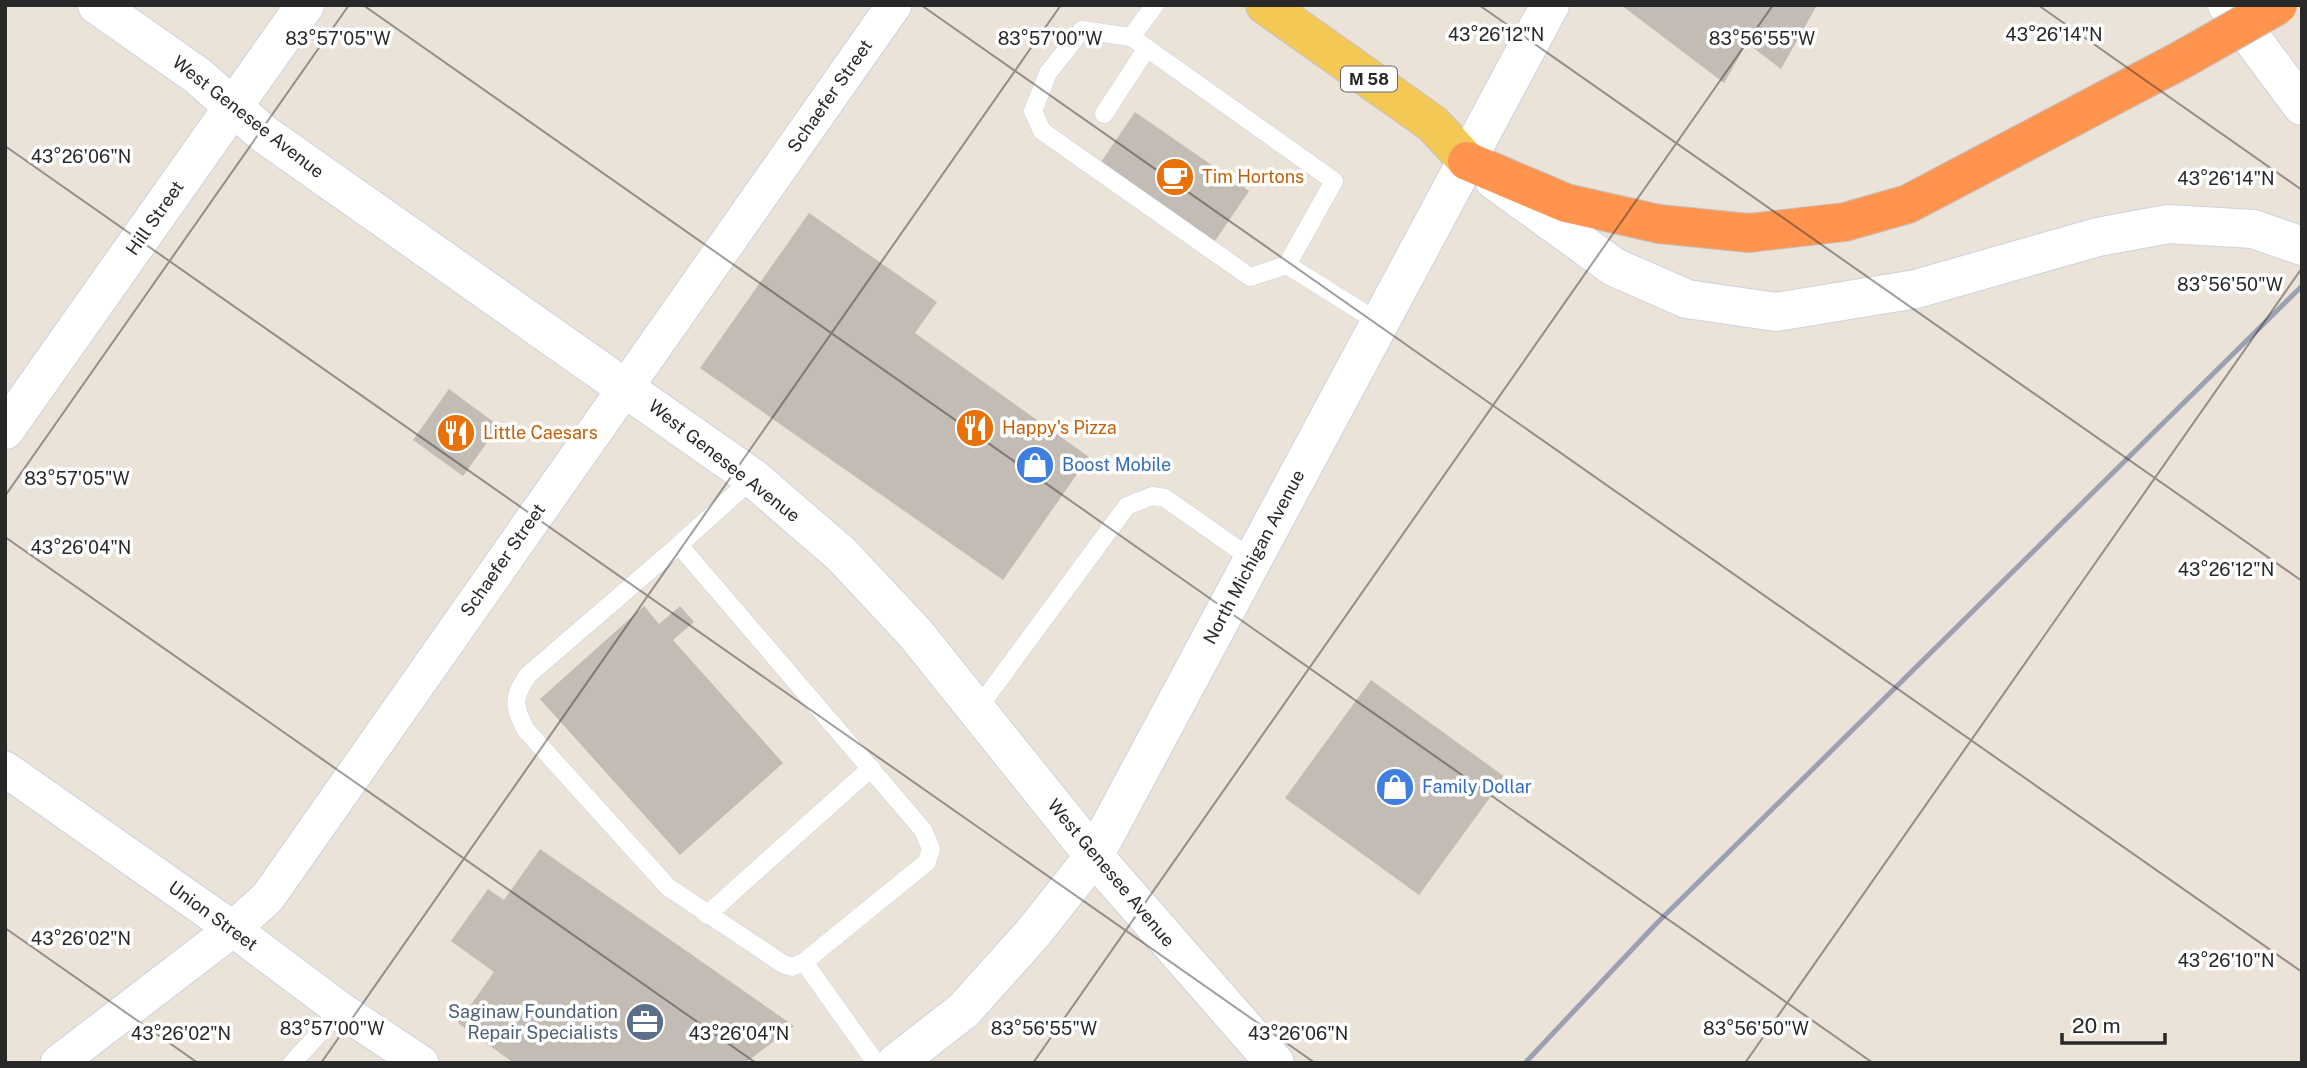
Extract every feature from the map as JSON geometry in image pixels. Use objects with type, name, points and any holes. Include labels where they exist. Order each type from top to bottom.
[{"type":"highway","points":[[1466,161],[1566,203],[1659,224],[1749,233],[1845,222],[1908,204],[2183,60],[2278,5]]},
{"type":"main road","name":"West Genesee Avenue","points":[[97,5],[198,76],[264,134],[626,386],[753,478],[841,554],[915,634],[1094,856],[1275,1063]]},
{"type":"main road","name":"Hill Street","points":[[5,429],[305,5]]},
{"type":"main road","name":"M 58","points":[[1265,5],[1433,124],[1466,161]]},
{"type":"main road","name":"North Michigan Avenue","points":[[896,1063],[964,1010],[1033,933],[1094,856],[1550,5]]},
{"type":"main road","points":[[2227,5],[2302,106]]},
{"type":"main road","points":[[1466,161],[1614,267],[1688,299],[1776,312],[1916,289],[2074,243],[2168,225],[2253,229],[2302,246]]},
{"type":"street","name":"Schaefer Street","points":[[58,1063],[233,929],[268,897],[894,5]]},
{"type":"street","name":"Union Street","points":[[5,769],[233,929],[341,1010],[421,1063]]},
{"type":"lane","points":[[1131,37],[1155,5]]},
{"type":"lane","points":[[1083,30],[1131,37],[1334,181],[1287,265],[1250,277],[1042,131],[1033,111],[1048,73],[1083,30]]},
{"type":"lane","points":[[1104,114],[1147,48]]},
{"type":"lane","points":[[1287,265],[1380,323]]},
{"type":"lane","points":[[679,545],[923,830],[931,849],[927,862],[804,962],[792,967],[783,964],[707,915],[668,887],[525,729],[515,707],[518,689],[528,675],[753,478]]},
{"type":"lane","points":[[976,710],[1127,506],[1152,496],[1165,498],[1253,560]]},
{"type":"lane","points":[[707,915],[871,768]]},
{"type":"lane","points":[[804,962],[876,1063]]},
{"type":"lane","points":[[292,1063],[341,1010]]},
{"type":"building","points":[[1621,5],[1817,5],[1781,69],[1747,43],[1724,83]]},
{"type":"building","name":"Tim Hortons","points":[[1135,112],[1249,191],[1215,241],[1101,162]]},
{"type":"building","points":[[809,213],[937,302],[915,333],[1089,457],[1003,580],[700,368]]},
{"type":"building","name":"Little Caesars","points":[[449,389],[499,426],[463,476],[413,440]]},
{"type":"building","points":[[644,606],[659,624],[680,606],[694,622],[673,640],[783,763],[680,855],[540,699]]},
{"type":"building","name":"Family Dollar","points":[[1371,680],[1505,777],[1419,895],[1285,798]]},
{"type":"building","points":[[540,849],[794,1026],[745,1063],[514,1063],[458,1023],[494,972],[451,941],[488,889],[504,900]]},
{"type":"railway","points":[[1525,1063],[1657,923],[2302,286]]},
{"type":"place","name":"Tim Hortons","points":[[1175,177]]},
{"type":"place","name":"Happy's Pizza","points":[[975,428]]},
{"type":"place","name":"Little Caesars","points":[[456,433]]},
{"type":"place","name":"Boost Mobile","points":[[1035,465]]},
{"type":"place","name":"Family Dollar","points":[[1395,787]]},
{"type":"place","name":"Saginaw Foundation Repair Specialists","points":[[645,1022]]}]
